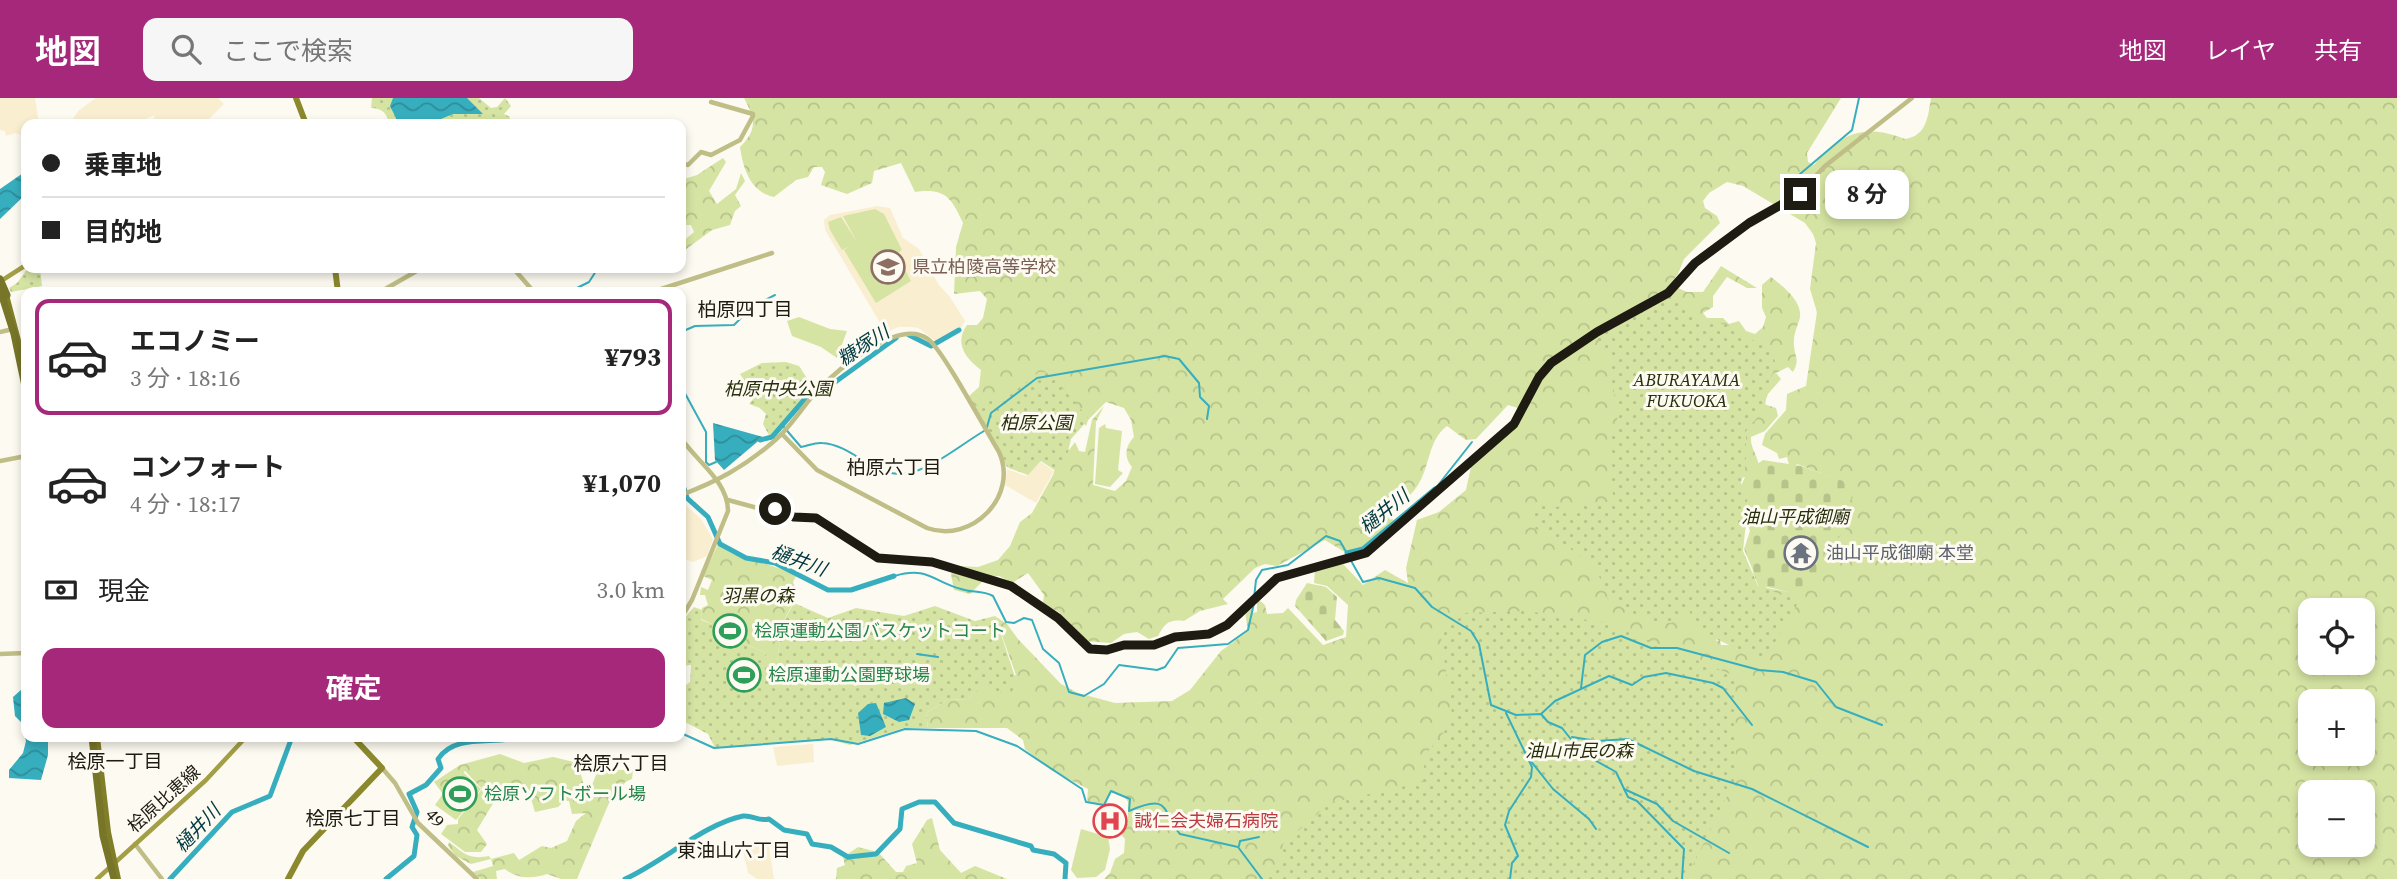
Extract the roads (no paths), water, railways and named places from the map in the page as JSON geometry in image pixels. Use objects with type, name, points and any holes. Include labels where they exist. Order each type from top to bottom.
[{"type":"highway","points":[[0,281],[21,352]]},
{"type":"highway","points":[[0,281],[15,318],[21,346]]},
{"type":"highway","points":[[0,290],[12,326],[21,368]]},
{"type":"highway","points":[[0,297],[14,328],[21,370]]},
{"type":"highway","points":[[94,742],[97,810],[109,869],[116,879]]},
{"type":"highway","points":[[94,742],[103,836],[116,879]]},
{"type":"highway","points":[[95,742],[116,879]]},
{"type":"main road","points":[[296,98],[304,119]]},
{"type":"main road","points":[[0,281],[21,268]]},
{"type":"main road","name":"桧原比恵線","points":[[97,879],[214,773],[242,742]]},
{"type":"main road","name":"49","points":[[358,742],[382,768]]},
{"type":"main road","points":[[288,879],[303,851],[382,768]]},
{"type":"street","points":[[728,500],[755,508],[780,510],[794,517],[813,517],[878,558],[932,562],[979,578],[995,579],[1045,608],[1080,641],[1098,651],[1124,645],[1154,645],[1189,635],[1209,634],[1227,625],[1277,578],[1349,560],[1371,549],[1514,424],[1534,386],[1553,362],[1599,331],[1668,293],[1695,263],[1749,223],[1793,200],[1825,166],[1912,98]]},
{"type":"street","points":[[686,164],[701,152],[711,155],[735,144],[753,116],[711,102]]},
{"type":"street","points":[[667,287],[772,253]]},
{"type":"street","points":[[389,287],[413,273]]},
{"type":"street","points":[[517,273],[530,287]]},
{"type":"street","points":[[0,332],[14,328]]},
{"type":"street","points":[[686,493],[718,482],[736,472],[785,431],[816,393],[894,334],[919,333],[934,345],[1004,463],[1001,489],[987,514],[967,529],[949,533],[928,528],[817,470],[785,431]]},
{"type":"street","points":[[686,444],[718,482],[728,500],[727,518],[686,610]]},
{"type":"street","points":[[0,461],[21,457]]},
{"type":"street","points":[[0,654],[21,653]]},
{"type":"street","name":"49","points":[[382,768],[395,783],[417,821],[477,879]]},
{"type":"street","points":[[135,844],[162,879]]},
{"type":"water","points":[[393,98],[467,98],[483,114],[453,114],[441,119],[396,119],[390,106]]},
{"type":"water","points":[[21,174],[21,199],[0,219],[0,189]]},
{"type":"water","points":[[713,423],[763,437],[724,470],[715,460]]},
{"type":"water","points":[[21,690],[21,722],[15,716],[13,697]]},
{"type":"water","points":[[906,698],[915,704],[909,720],[899,722],[883,714],[884,703]]},
{"type":"water","points":[[876,703],[886,727],[870,736],[861,735],[858,713],[868,704]]},
{"type":"water","points":[[26,742],[48,742],[48,755],[41,780],[9,778],[9,770],[23,753]]},
{"type":"waterway","points":[[1783,203],[1800,174],[1852,130],[1859,98]]},
{"type":"waterway","points":[[579,287],[589,282],[595,273]]},
{"type":"waterway","points":[[686,330],[695,326],[734,325],[753,306],[775,295]]},
{"type":"waterway","name":"糠塚川","points":[[909,335],[931,346],[959,330]]},
{"type":"waterway","name":"糠塚川","points":[[760,440],[772,437],[810,393],[820,393],[896,338]]},
{"type":"waterway","points":[[987,427],[991,413],[1037,378],[1165,356],[1179,359],[1199,383],[1200,397],[1209,406],[1207,419]]},
{"type":"waterway","name":"糠塚川","points":[[686,395],[706,432],[706,462],[709,465],[716,462]]},
{"type":"waterway","points":[[783,426],[801,447],[819,443],[834,445],[877,468],[900,474],[931,464],[984,431]]},
{"type":"waterway","points":[[1435,489],[1472,442]]},
{"type":"waterway","name":"樋井川","points":[[1347,553],[1363,549],[1435,489]]},
{"type":"waterway","name":"樋井川","points":[[686,495],[708,517],[720,544],[746,558],[775,563],[828,590],[851,590],[894,576]]},
{"type":"waterway","points":[[1254,598],[1256,580],[1262,570],[1288,565],[1326,536],[1340,541],[1363,582],[1379,578],[1415,588],[1432,607],[1471,631],[1479,644],[1491,705],[1516,715],[1541,714],[1548,722],[1562,728],[1582,753],[1616,772],[1628,797],[1637,801],[1684,849],[1682,879]]},
{"type":"waterway","name":"樋井川","points":[[894,576],[905,573],[922,574],[961,589],[989,594],[993,596],[1006,622],[1014,623],[1024,618],[1032,620],[1043,649],[1059,663],[1069,692],[1084,696],[1104,684],[1119,665],[1157,670],[1165,667],[1178,648],[1228,644],[1248,630],[1254,603]]},
{"type":"waterway","points":[[1581,688],[1585,655],[1602,642],[1621,636],[1651,648],[1677,648],[1816,682],[1836,707],[1882,725]]},
{"type":"waterway","points":[[917,654],[938,657]]},
{"type":"waterway","points":[[1541,714],[1555,701],[1609,676],[1632,685],[1644,677],[1666,673],[1713,683],[1723,688],[1752,725]]},
{"type":"waterway","points":[[1506,713],[1532,767],[1531,777],[1509,811],[1505,825],[1518,856],[1512,863],[1510,879]]},
{"type":"waterway","points":[[686,735],[714,748],[831,739],[858,744],[905,729],[976,731],[1017,746],[1082,789],[1086,802],[1104,805],[1111,791],[1130,799],[1129,811],[1152,803],[1159,804],[1180,834],[1238,847],[1262,879]]},
{"type":"waterway","points":[[1572,737],[1597,741],[1628,739],[1694,771],[1752,789],[1868,847]]},
{"type":"waterway","name":"樋井川","points":[[170,879],[232,812],[270,796],[290,742]]},
{"type":"waterway","points":[[386,879],[414,856],[417,835],[412,827],[417,812],[409,794],[426,785],[441,768],[438,759],[445,751],[470,742]]},
{"type":"waterway","points":[[1530,760],[1553,789],[1589,819],[1596,829]]},
{"type":"waterway","points":[[1624,789],[1657,804],[1673,821],[1729,853]]},
{"type":"waterway","points":[[625,879],[699,835],[743,816],[769,819],[784,830],[807,834],[812,844],[831,847],[848,857],[876,854],[900,829],[902,809],[919,802],[935,802],[954,823],[1031,846],[1033,850],[1054,854],[1066,863],[1065,879]]},
{"type":"waterway","points":[[1239,846],[1240,841],[1259,837]]},
{"type":"place","name":"県立柏陵高等学校","points":[[888,267]]},
{"type":"place","name":"油山平成御廟 本堂","points":[[1801,553]]},
{"type":"place","name":"桧原運動公園バスケットコート","points":[[730,631]]},
{"type":"place","name":"桧原運動公園野球場","points":[[744,675]]},
{"type":"place","name":"桧原ソフトボール場","points":[[460,794]]},
{"type":"place","name":"誠仁会夫婦石病院","points":[[1110,821]]},
{"type":"district","name":"柏原四丁目","points":[[745,309]]},
{"type":"district","name":"柏原六丁目","points":[[894,467]]},
{"type":"district","name":"桧原一丁目","points":[[115,761]]},
{"type":"district","name":"桧原六丁目","points":[[621,763]]},
{"type":"district","name":"桧原七丁目","points":[[353,818]]},
{"type":"district","name":"東油山六丁目","points":[[734,850]]},
{"type":"park label","name":"柏原中央公園","points":[[778,389]]},
{"type":"park label","name":"ABURAYAMA FUKUOKA","points":[[1687,390]]},
{"type":"park label","name":"柏原公園","points":[[1036,423]]},
{"type":"park label","name":"油山平成御廟","points":[[1795,517]]},
{"type":"park label","name":"羽黒の森","points":[[758,596]]},
{"type":"park label","name":"油山市民の森","points":[[1579,751]]}]
